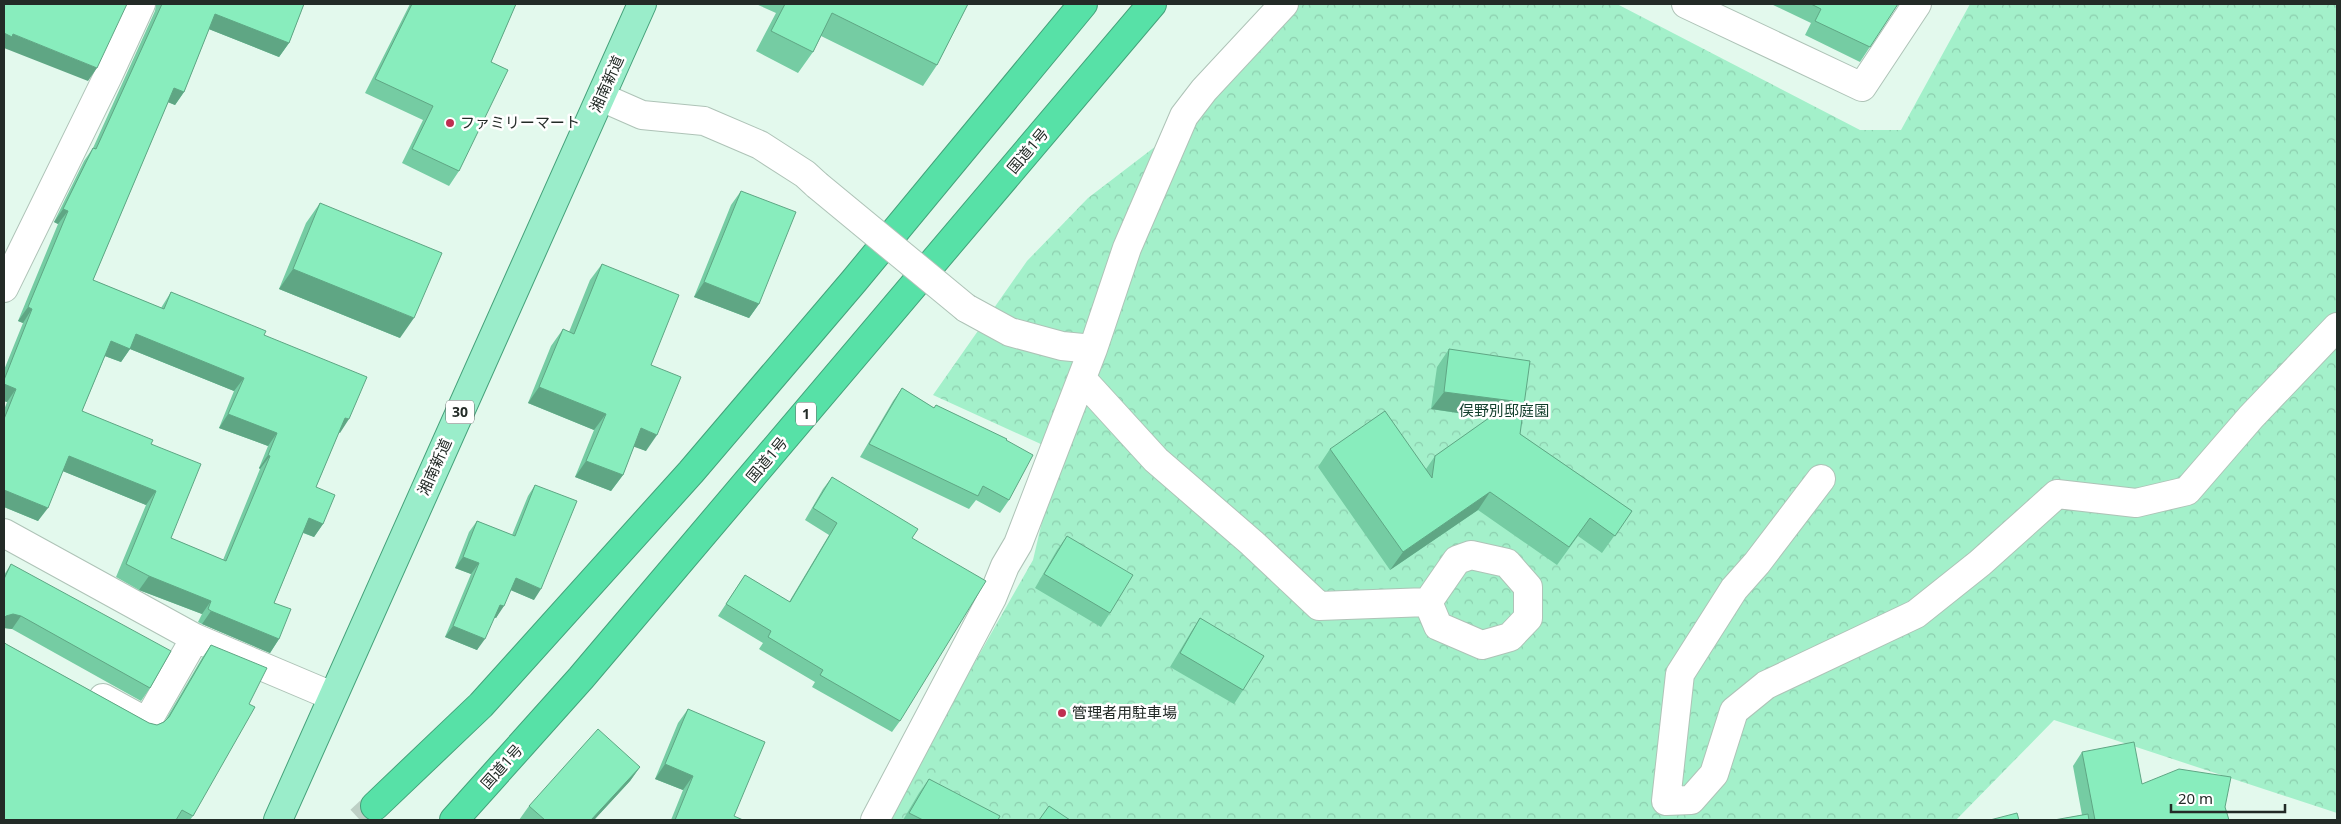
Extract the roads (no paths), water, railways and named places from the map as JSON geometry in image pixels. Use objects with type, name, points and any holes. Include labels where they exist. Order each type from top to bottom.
[{"type":"highway","points":[[375,806],[481,705],[691,472],[854,281],[1083,4]]},
{"type":"highway","name":"国道1号","points":[[454,820],[581,678],[1152,4]]},
{"type":"main road","name":"湘南新道","points":[[278,820],[642,4]]},
{"type":"street","points":[[4,288],[100,94],[141,4]]},
{"type":"street","points":[[875,820],[992,598],[1005,566],[1018,544],[1082,379],[1127,248],[1184,116],[1204,90],[1284,4]]},
{"type":"street","points":[[1686,4],[1862,87],[1917,4]]},
{"type":"street","points":[[602,97],[642,115],[704,121],[760,145],[805,174],[966,308],[1010,332],[1062,346],[1093,349]]},
{"type":"street","points":[[1821,479],[1757,563],[1734,589],[1680,674],[1664,810],[1690,800],[1714,774],[1734,711],[1766,685],[1916,614],[1980,563],[2058,494],[2136,503],[2187,491],[2251,418],[2337,327]]},
{"type":"street","points":[[1082,379],[1156,460],[1252,543],[1319,606],[1428,602]]},
{"type":"street","points":[[4,533],[195,638],[332,696]]},
{"type":"street","points":[[80,685],[147,722],[195,638]]},
{"type":"tunnel","points":[[360,820],[375,806]]},
{"type":"place","name":"ファミリーマート","points":[[450,123]]},
{"type":"place","name":"管理者用駐車場","points":[[1062,713]]},
{"type":"park label","name":"俣野別邸庭園","points":[[1504,411]]}]
